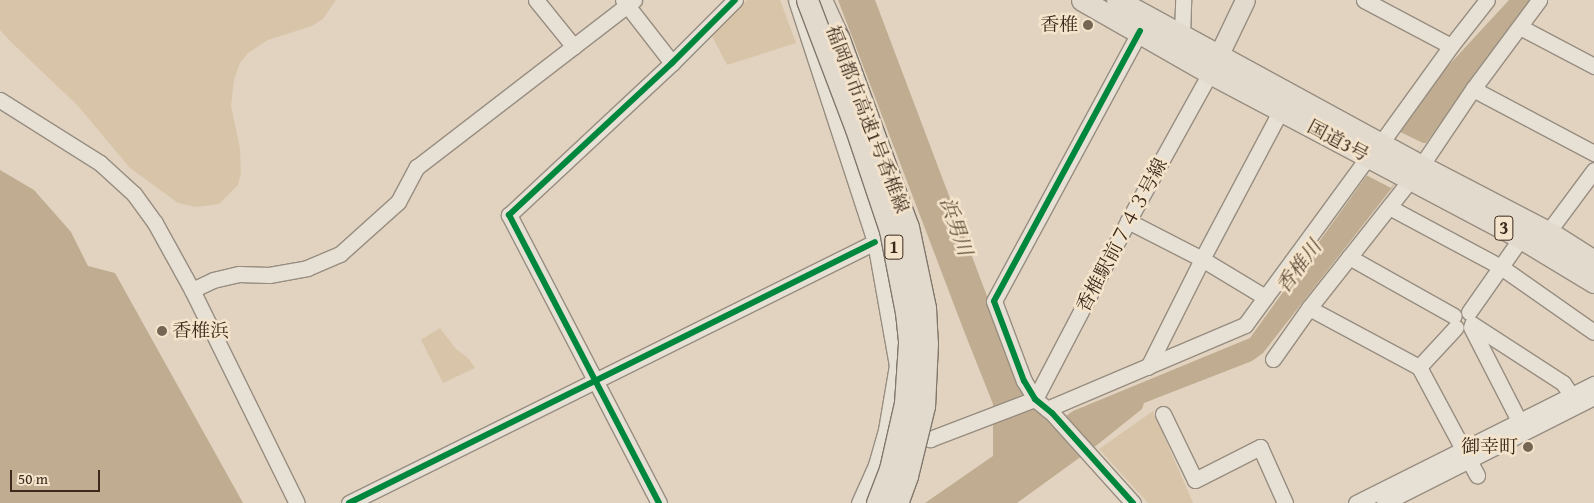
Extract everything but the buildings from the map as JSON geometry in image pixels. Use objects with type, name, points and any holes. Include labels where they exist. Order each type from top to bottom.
[{"type":"highway","name":"福岡都市高速1号香椎線","points":[[807,0],[856,129],[890,230],[906,312],[909,366],[905,404],[890,469],[877,503]]},
{"type":"highway","name":"福岡都市高速1号香椎線","points":[[821,0],[838,37],[908,227],[925,308],[927,343],[924,406],[907,476],[897,503]]},
{"type":"highway","points":[[828,0],[838,37]]},
{"type":"highway","name":"国道3号","points":[[1082,0],[1140,31],[1214,64],[1416,173],[1594,282]]},
{"type":"highway","name":"国道3号","points":[[1117,0],[1182,35],[1214,64],[1281,110],[1374,150]]},
{"type":"highway","name":"国道3号","points":[[1416,173],[1548,232],[1594,261]]},
{"type":"main road","points":[[1214,64],[1245,0]]},
{"type":"street","points":[[536,0],[574,47]]},
{"type":"street","points":[[659,503],[509,215],[672,63],[735,0]]},
{"type":"street","points":[[796,0],[875,242],[897,365],[886,430],[876,465],[859,503]]},
{"type":"street","points":[[1182,35],[1184,0]]},
{"type":"street","points":[[1364,0],[1393,7],[1450,46]]},
{"type":"street","points":[[1050,410],[1245,325],[1450,46],[1487,0]]},
{"type":"street","points":[[1273,359],[1348,257],[1416,173],[1473,89],[1539,0]]},
{"type":"street","points":[[192,290],[213,280],[239,274],[269,274],[307,268],[340,254],[398,202],[417,168],[574,47],[628,2],[672,63]]},
{"type":"street","points":[[1520,27],[1594,66]]},
{"type":"street","points":[[1133,503],[1088,455],[1050,410],[1035,399],[1024,381],[994,302],[1140,31]]},
{"type":"street","name":"香椎駅前７４３号線","points":[[1035,399],[1128,221],[1214,64]]},
{"type":"street","points":[[1473,89],[1594,153]]},
{"type":"street","points":[[0,100],[100,163],[134,194],[155,222],[192,290],[297,503]]},
{"type":"street","points":[[1148,367],[1202,259],[1281,110]]},
{"type":"street","points":[[1548,232],[1594,170]]},
{"type":"street","points":[[1389,207],[1501,267],[1594,332]]},
{"type":"street","points":[[1128,221],[1202,259],[1265,296]]},
{"type":"street","points":[[1419,367],[1465,321],[1521,238]]},
{"type":"street","points":[[349,503],[875,242]]},
{"type":"street","points":[[1348,257],[1465,321],[1563,383],[1571,395]]},
{"type":"street","points":[[1309,308],[1419,367],[1477,475]]},
{"type":"street","points":[[1465,321],[1519,421]]},
{"type":"street","points":[[1384,503],[1519,421],[1594,384]]},
{"type":"street","points":[[1356,503],[1594,397]]},
{"type":"street","points":[[886,430],[930,439],[1035,399]]},
{"type":"street","points":[[1163,414],[1194,480],[1260,448],[1285,503]]},
{"type":"shaded area","points":[[0,0],[336,0],[323,19],[312,26],[268,40],[248,53],[240,63],[234,80],[231,106],[240,148],[241,173],[238,185],[219,204],[196,207],[178,203],[130,168],[78,106],[0,30]]},
{"type":"shaded area","points":[[747,0],[780,0],[796,43],[727,65],[712,36]]},
{"type":"shaded area","points":[[440,328],[456,349],[468,358],[475,368],[443,383],[421,340]]},
{"type":"shaded area","points":[[1153,411],[1193,503],[1148,503],[1099,449]]},
{"type":"water","name":"浜男川","points":[[838,0],[875,0],[993,312],[1053,425],[1073,411],[1250,338],[1436,79],[1509,0],[1533,0],[1507,31],[1426,143],[1423,143],[1395,184],[1263,353],[1252,361],[1144,403],[1142,409],[1097,445],[1017,503],[925,503],[993,456],[993,404]]},
{"type":"water","points":[[0,170],[34,190],[71,232],[88,266],[115,273],[243,503],[0,503]]},
{"type":"pier","points":[[1398,131],[1423,143],[1391,188],[1366,175]]},
{"type":"cycle path","points":[[659,503],[509,215],[672,63],[735,0]]},
{"type":"cycle path","points":[[1133,503],[1052,413],[1035,399],[1024,381],[994,301],[1140,31]]},
{"type":"cycle path","points":[[349,503],[875,242]]},
{"type":"place","name":"香椎","points":[[1088,25]]},
{"type":"place","name":"香椎浜","points":[[162,331]]},
{"type":"place","name":"御幸町","points":[[1528,447]]},
{"type":"water label","name":"香椎川","points":[[1298,266]]}]
